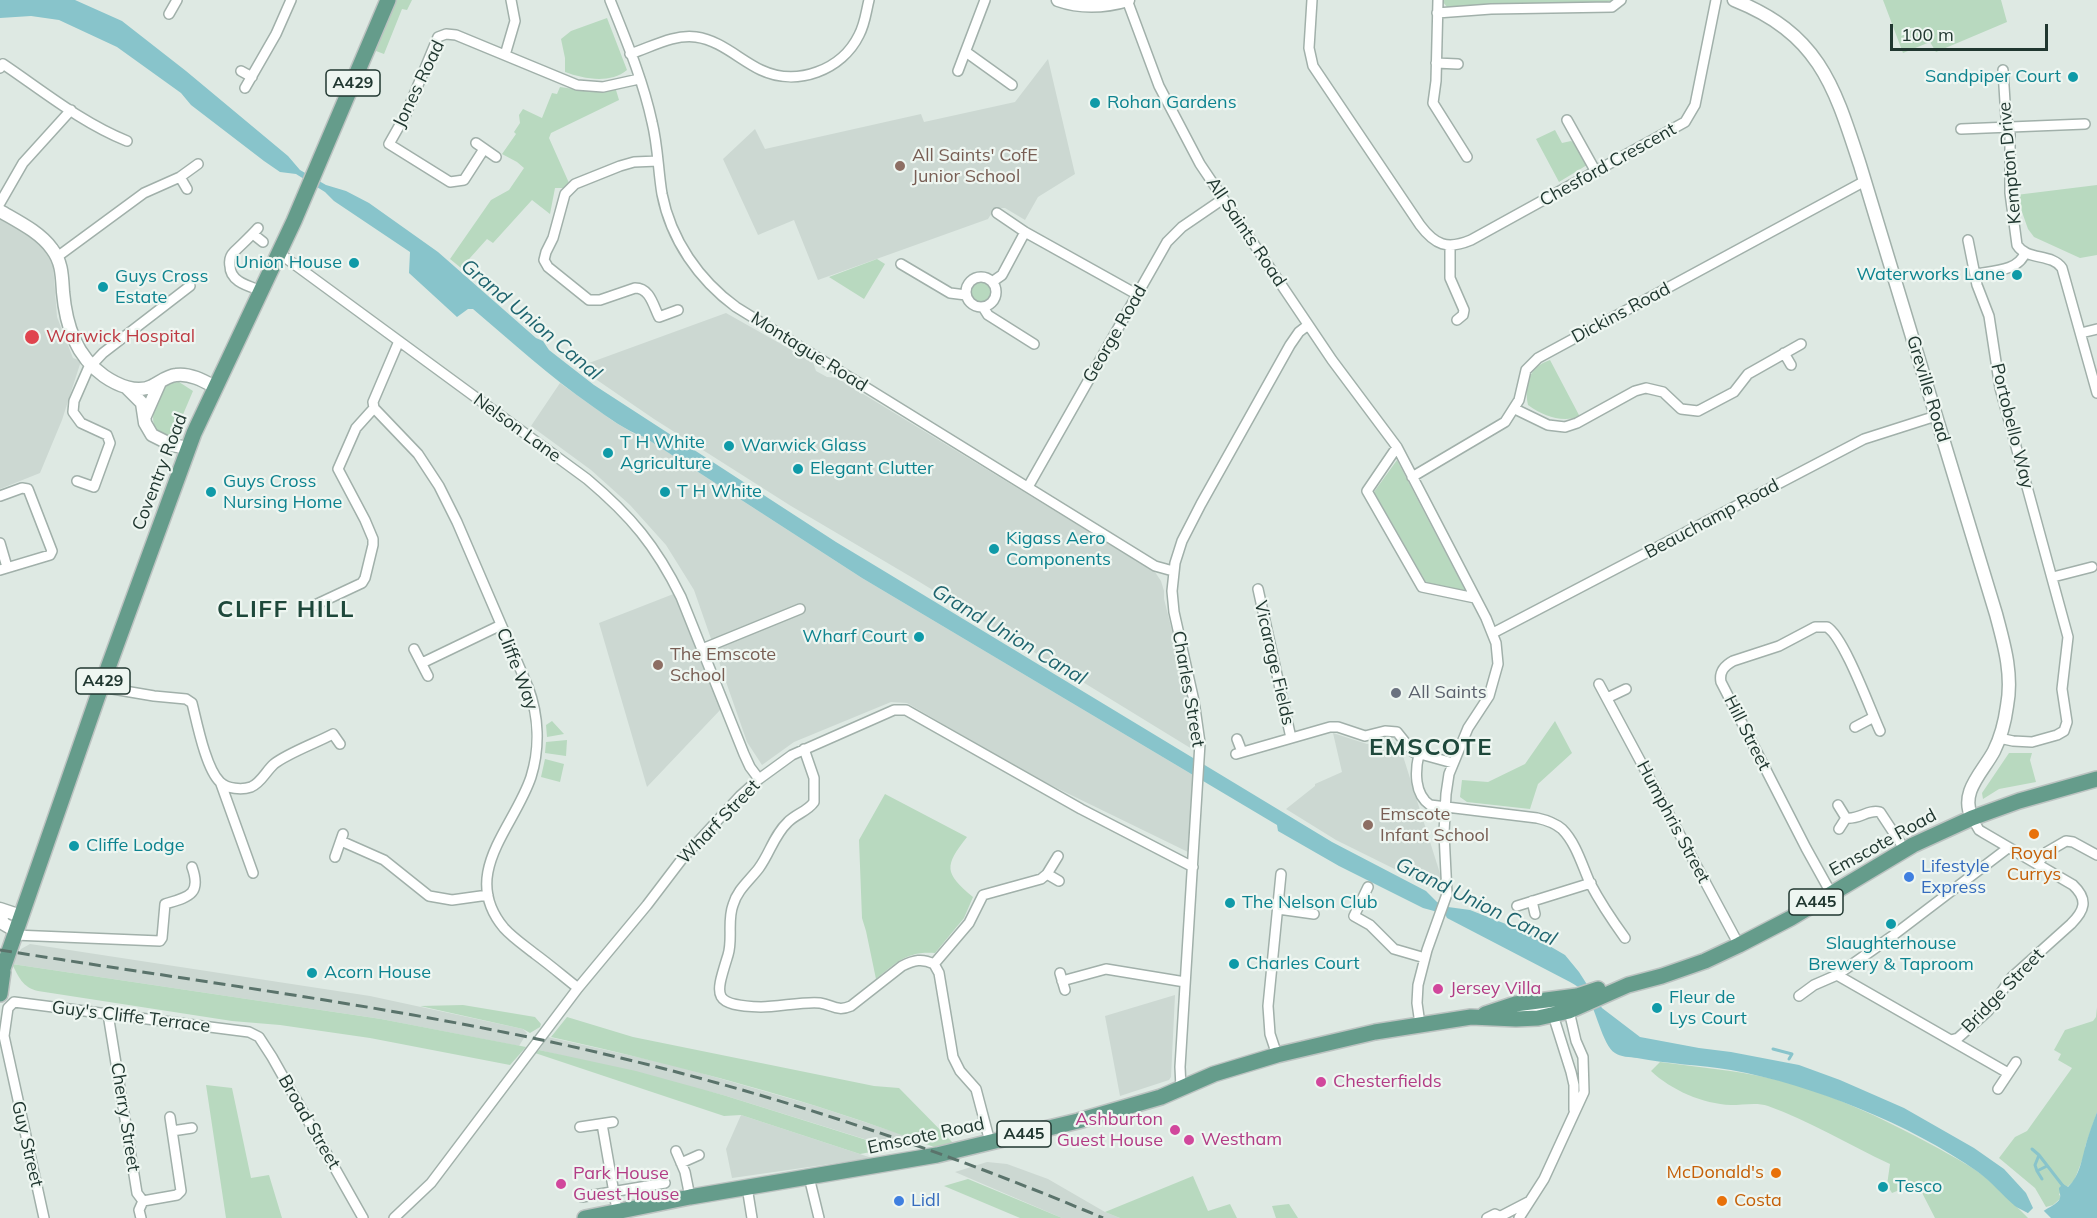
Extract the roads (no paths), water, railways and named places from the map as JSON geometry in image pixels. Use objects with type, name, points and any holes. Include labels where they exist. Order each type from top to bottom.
[{"type":"main road","name":"Coventry Road","points":[[0,994],[1,975],[15,933],[188,448],[308,190],[388,0]]},
{"type":"main road","name":"Emscote Road","points":[[1478,1016],[1516,1019],[1560,1011],[1582,998],[1602,991],[1673,972],[1739,945],[1791,918],[1905,850],[1972,818],[2019,801],[2097,779]]},
{"type":"main road","name":"Emscote Road","points":[[585,1218],[690,1197],[926,1158],[1096,1116],[1161,1097],[1214,1074],[1277,1055],[1374,1032],[1478,1016],[1515,1004],[1582,998]]},
{"type":"street","points":[[246,88],[276,34],[291,0]]},
{"type":"street","points":[[505,55],[515,21],[510,0]]},
{"type":"street","name":"Montague Road","points":[[610,0],[652,121],[663,197],[676,236],[693,264],[725,299],[1155,566],[1173,571]]},
{"type":"street","points":[[630,54],[665,40],[694,37],[717,44],[766,72],[788,76],[807,75],[831,66],[851,49],[862,30],[869,0]]},
{"type":"street","points":[[958,71],[986,0]]},
{"type":"street","points":[[1058,0],[1088,6],[1108,5],[1128,0]]},
{"type":"street","name":"All Saints Road","points":[[1128,0],[1158,86],[1200,164],[1352,389],[1396,447],[1493,633],[1498,653],[1497,675],[1489,696],[1468,728],[1453,763],[1446,794],[1444,833],[1447,894],[1425,958],[1417,996],[1420,1024]]},
{"type":"street","points":[[1312,0],[1309,48],[1313,66],[1420,225],[1432,238],[1450,246],[1450,278],[1464,310],[1463,315],[1457,320]]},
{"type":"street","points":[[1438,0],[1433,103],[1467,157]]},
{"type":"street","points":[[1437,13],[1491,9],[1612,8],[1621,0]]},
{"type":"street","name":"Chesford Crescent","points":[[1450,246],[1471,240],[1673,130],[1689,117],[1697,96],[1716,0]]},
{"type":"street","name":"Greville Road","points":[[1741,1],[1802,42],[1820,65],[1837,96],[1865,181],[2006,652],[2009,690],[2005,718],[1993,752],[1970,790],[1967,806],[1972,818]]},
{"type":"street","name":"Jones Road","points":[[496,157],[480,146],[464,180],[450,182],[389,144],[405,114],[438,38],[446,34],[456,35],[577,85],[603,87],[639,79]]},
{"type":"street","points":[[966,52],[1012,85]]},
{"type":"street","points":[[1436,63],[1458,64]]},
{"type":"street","points":[[0,68],[3,64],[71,110],[127,141]]},
{"type":"street","name":"Kempton Drive","points":[[2003,70],[2006,118],[2010,128],[2009,163],[2012,215],[2017,244],[2025,252]]},
{"type":"street","points":[[241,71],[252,77]]},
{"type":"street","points":[[0,203],[23,163],[71,110]]},
{"type":"street","points":[[1567,120],[1596,172]]},
{"type":"street","points":[[1961,129],[2085,124]]},
{"type":"street","points":[[658,161],[634,162],[575,184],[565,194],[553,238],[544,260],[548,267],[589,300],[600,300],[641,288],[649,294],[659,317],[678,310]]},
{"type":"street","points":[[57,257],[136,198],[152,188],[180,177],[198,164]]},
{"type":"street","points":[[180,177],[187,189]]},
{"type":"street","name":"Dickins Road","points":[[1412,477],[1500,426],[1515,409],[1526,370],[1538,358],[1865,181]]},
{"type":"street","name":"George Road","points":[[1028,487],[1170,239],[1182,227],[1223,199]]},
{"type":"street","points":[[0,211],[39,236],[57,257],[62,273],[69,328],[78,348],[106,377],[126,387],[142,403],[144,417],[152,435],[172,445],[188,448]]},
{"type":"street","points":[[997,213],[1008,218],[1025,232],[1138,295]]},
{"type":"street","points":[[262,291],[235,279],[230,266],[233,253],[255,231],[263,242]]},
{"type":"street","points":[[992,282],[1002,275],[1025,232]]},
{"type":"street","name":"Portobello Way","points":[[1968,240],[1977,285],[1989,316],[2000,388],[2068,637],[2068,653],[2062,689],[2067,727],[2060,734],[2032,742],[1999,738]]},
{"type":"street","points":[[1975,274],[2017,265],[2023,259],[2025,252],[2060,264],[2097,393]]},
{"type":"street","name":"Nelson Lane","points":[[279,253],[587,479],[624,512],[655,550],[669,573],[744,754],[759,779]]},
{"type":"street","points":[[901,264],[950,293],[966,294]]},
{"type":"street","points":[[982,277],[992,282],[996,293],[991,303],[976,308],[969,303],[966,294],[966,287],[974,279],[982,277]]},
{"type":"street","points":[[77,481],[94,487],[110,443],[107,435],[81,423],[73,412],[78,388],[91,364],[190,286]]},
{"type":"street","points":[[983,307],[988,315],[1034,344]]},
{"type":"street","name":"Charles Street","points":[[1180,1088],[1200,751],[1199,731],[1174,612],[1173,571],[1182,541],[1204,499],[1290,345],[1299,332],[1308,325]]},
{"type":"street","points":[[2081,333],[2097,329]]},
{"type":"street","points":[[315,605],[358,586],[365,578],[374,539],[338,469],[356,428],[374,408],[373,402],[399,341]]},
{"type":"street","points":[[1515,409],[1548,425],[1565,427],[1577,423],[1635,391],[1646,388],[1663,392],[1681,409],[1698,411],[1734,392],[1748,374],[1801,344]]},
{"type":"street","points":[[1784,354],[1791,365]]},
{"type":"street","points":[[126,387],[143,389],[170,376],[182,374],[215,387]]},
{"type":"street","points":[[144,417],[160,382]]},
{"type":"street","name":"Cliffe Way","points":[[374,408],[412,447],[439,486],[457,522],[532,697],[537,735],[536,753],[518,808],[497,843],[489,862],[487,879],[489,895],[499,921],[512,936],[578,988]]},
{"type":"street","name":"Beauchamp Road","points":[[1493,633],[1864,439],[1936,416]]},
{"type":"street","points":[[1396,447],[1367,490],[1422,586],[1475,598]]},
{"type":"street","points":[[0,496],[22,488],[28,489],[52,551],[50,555],[4,568],[0,543]]},
{"type":"street","points":[[2053,577],[2092,567]]},
{"type":"street","name":"Vicarage Fields","points":[[1258,589],[1291,738]]},
{"type":"street","points":[[702,649],[800,609]]},
{"type":"street","points":[[422,663],[501,625]]},
{"type":"street","name":"Hill Street","points":[[1831,893],[1751,743],[1721,682],[1721,672],[1727,664],[1733,661],[1773,648],[1815,627],[1827,627],[1835,634],[1858,679],[1880,731]]},
{"type":"street","points":[[414,649],[428,676]]},
{"type":"street","name":"Humphris Street","points":[[1599,684],[1739,945]]},
{"type":"street","points":[[101,687],[186,699],[192,703],[212,771],[221,784],[253,873]]},
{"type":"street","points":[[1607,698],[1626,689]]},
{"type":"street","name":"Wharf Street","points":[[394,1218],[431,1183],[578,988],[682,859],[733,803],[759,779],[804,749],[894,710],[903,709],[1081,809],[1193,867]]},
{"type":"street","points":[[1855,727],[1874,717]]},
{"type":"street","name":"Vicarage Fields","points":[[1237,739],[1239,753],[1334,726],[1365,736],[1392,731],[1401,735],[1408,747],[1419,754],[1453,763]]},
{"type":"street","points":[[221,784],[243,789],[251,787],[274,764],[333,734],[340,744]]},
{"type":"street","points":[[804,749],[814,778],[814,802],[789,821],[776,836],[760,867],[737,894],[731,910],[730,946],[719,985],[719,996],[723,1001],[741,1005],[775,1007],[818,1003],[843,1009],[851,1006],[911,961],[924,960],[934,964],[939,973],[953,1057],[963,1076],[976,1089],[990,1142]]},
{"type":"street","points":[[1419,754],[1416,778],[1423,798],[1430,805],[1537,818],[1552,823],[1562,830],[1611,919],[1625,938]]},
{"type":"street","points":[[1838,805],[1846,818]]},
{"type":"street","points":[[1846,818],[1856,819],[1872,811],[1880,812],[1905,850]]},
{"type":"street","points":[[1839,829],[1846,818]]},
{"type":"street","name":"Bridge Street","points":[[1951,1040],[1958,1038],[1988,1011],[2012,977],[2082,911],[2082,898],[2076,887],[1979,830],[1972,818]]},
{"type":"street","points":[[335,857],[342,838],[384,860],[429,896],[452,900],[489,895]]},
{"type":"street","points":[[2037,864],[2047,852],[2066,841],[2073,842],[2097,855]]},
{"type":"street","points":[[1798,996],[1821,981],[1837,975],[1891,937],[2008,848]]},
{"type":"street","points":[[934,964],[969,923],[983,895],[1032,882],[1047,874],[1058,856]]},
{"type":"street","points":[[0,917],[4,924],[15,933],[159,941],[162,938],[165,904],[188,897],[194,890],[196,878],[192,867]]},
{"type":"street","points":[[1047,874],[1059,881]]},
{"type":"street","points":[[1277,1055],[1270,1034],[1268,1006],[1281,874]]},
{"type":"street","points":[[1517,906],[1591,883]]},
{"type":"street","points":[[1368,887],[1354,916],[1370,925],[1394,949],[1425,958]]},
{"type":"street","points":[[1532,901],[1535,914]]},
{"type":"street","points":[[0,909],[21,916]]},
{"type":"street","points":[[1278,909],[1314,914]]},
{"type":"street","points":[[1062,981],[1106,969],[1185,982]]},
{"type":"street","name":"Bridge Street","points":[[1837,975],[2008,1073]]},
{"type":"street","name":"Guy's Cliffe Terrace","points":[[14,1002],[249,1032]]},
{"type":"street","name":"Guy Street","points":[[14,1002],[8,1008],[4,1036],[44,1218]]},
{"type":"street","points":[[1499,1009],[1560,1011]]},
{"type":"street","points":[[1519,1218],[1544,1179],[1584,1092],[1583,1057],[1560,1011]]},
{"type":"street","points":[[1560,1011],[1575,1096],[1574,1112]]},
{"type":"street","name":"Cherry Street","points":[[108,1014],[137,1192],[143,1201],[139,1210],[141,1218]]},
{"type":"street","name":"Broad Street","points":[[249,1032],[259,1037],[272,1057],[363,1218]]},
{"type":"street","points":[[1998,1089],[2016,1062]]},
{"type":"street","points":[[143,1201],[177,1195],[181,1191],[170,1117]]},
{"type":"street","points":[[580,1127],[614,1122]]},
{"type":"street","points":[[602,1124],[617,1210]]},
{"type":"street","points":[[172,1131],[192,1128]]},
{"type":"street","points":[[676,1151],[690,1197]]},
{"type":"street","points":[[681,1163],[699,1155]]},
{"type":"street","points":[[809,1177],[819,1218]]},
{"type":"street","points":[[582,1197],[665,1183]]},
{"type":"street","points":[[747,1188],[752,1218]]},
{"type":"street","points":[[1487,1218],[1495,1214],[1502,1217],[1528,1202]]},
{"type":"water","name":"Grand Union Canal","points":[[0,0],[75,0],[122,21],[288,156],[300,170],[326,185],[346,191],[369,203],[438,252],[536,338],[543,341],[549,350],[594,385],[836,542],[1332,842],[1426,891],[1437,902],[1448,907],[1470,910],[1511,926],[1565,955],[1602,1008],[1640,1037],[1799,1065],[1904,1108],[1974,1148],[2004,1169],[2026,1193],[2033,1208],[2040,1214],[2059,1200],[2059,1188],[2063,1184],[2068,1187],[2075,1178],[2097,1112],[2097,1218],[2034,1218],[2015,1206],[1983,1176],[1951,1154],[1892,1123],[1827,1096],[1731,1070],[1660,1062],[1617,1054],[1610,1049],[1589,999],[1578,987],[1447,918],[1445,914],[1423,908],[1339,866],[1278,831],[1277,825],[862,578],[576,395],[473,309],[468,309],[457,317],[409,273],[410,252],[334,201],[325,192],[296,174],[280,172],[264,161],[191,105],[181,93],[117,47],[59,20],[31,16],[0,18]]},
{"type":"waterway","points":[[1773,1049],[1792,1054],[1789,1059]]},
{"type":"waterway","points":[[2032,1149],[2063,1186]]},
{"type":"waterway","points":[[2039,1155],[2035,1165],[2037,1171],[2047,1166]]},
{"type":"waterway","points":[[2037,1171],[2042,1179]]},
{"type":"railway","points":[[0,950],[407,1014],[614,1056],[756,1094],[897,1139],[966,1163],[1103,1218]]},
{"type":"place","name":"Sandpiper Court","points":[[2073,77]]},
{"type":"place","name":"Rohan Gardens","points":[[1095,103]]},
{"type":"place","name":"All Saints' CofE Junior School","points":[[900,166]]},
{"type":"place","name":"Union House","points":[[354,263]]},
{"type":"place","name":"Waterworks Lane","points":[[2017,275]]},
{"type":"place","name":"Guys Cross Estate","points":[[103,287]]},
{"type":"place","name":"Warwick Hospital","points":[[32,337]]},
{"type":"place","name":"Warwick Glass","points":[[729,446]]},
{"type":"place","name":"T H White Agriculture","points":[[608,453]]},
{"type":"place","name":"Elegant Clutter","points":[[798,469]]},
{"type":"place","name":"Guys Cross Nursing Home","points":[[211,492]]},
{"type":"place","name":"T H White","points":[[665,492]]},
{"type":"place","name":"Kigass Aero Components","points":[[994,549]]},
{"type":"place","name":"Wharf Court","points":[[919,637]]},
{"type":"place","name":"The Emscote School","points":[[658,665]]},
{"type":"place","name":"All Saints","points":[[1396,693]]},
{"type":"place","name":"Emscote Infant School","points":[[1368,825]]},
{"type":"place","name":"Royal Currys","points":[[2034,834]]},
{"type":"place","name":"Cliffe Lodge","points":[[74,846]]},
{"type":"place","name":"Lifestyle Express","points":[[1909,877]]},
{"type":"place","name":"The Nelson Club","points":[[1230,903]]},
{"type":"place","name":"Slaughterhouse Brewery & Taproom","points":[[1891,924]]},
{"type":"place","name":"Charles Court","points":[[1234,964]]},
{"type":"place","name":"Acorn House","points":[[312,973]]},
{"type":"place","name":"Jersey Villa","points":[[1438,989]]},
{"type":"place","name":"Fleur de Lys Court","points":[[1657,1008]]},
{"type":"place","name":"Chesterfields","points":[[1321,1082]]},
{"type":"place","name":"Ashburton Guest House","points":[[1175,1130]]},
{"type":"place","name":"Westham","points":[[1189,1140]]},
{"type":"place","name":"McDonald's","points":[[1776,1173]]},
{"type":"place","name":"Park House Guest House","points":[[561,1184]]},
{"type":"place","name":"Tesco","points":[[1883,1187]]},
{"type":"place","name":"Lidl","points":[[899,1201]]},
{"type":"place","name":"Costa","points":[[1722,1201]]},
{"type":"district","name":"CLIFF HILL","points":[[286,610]]},
{"type":"district","name":"EMSCOTE","points":[[1431,748]]}]
